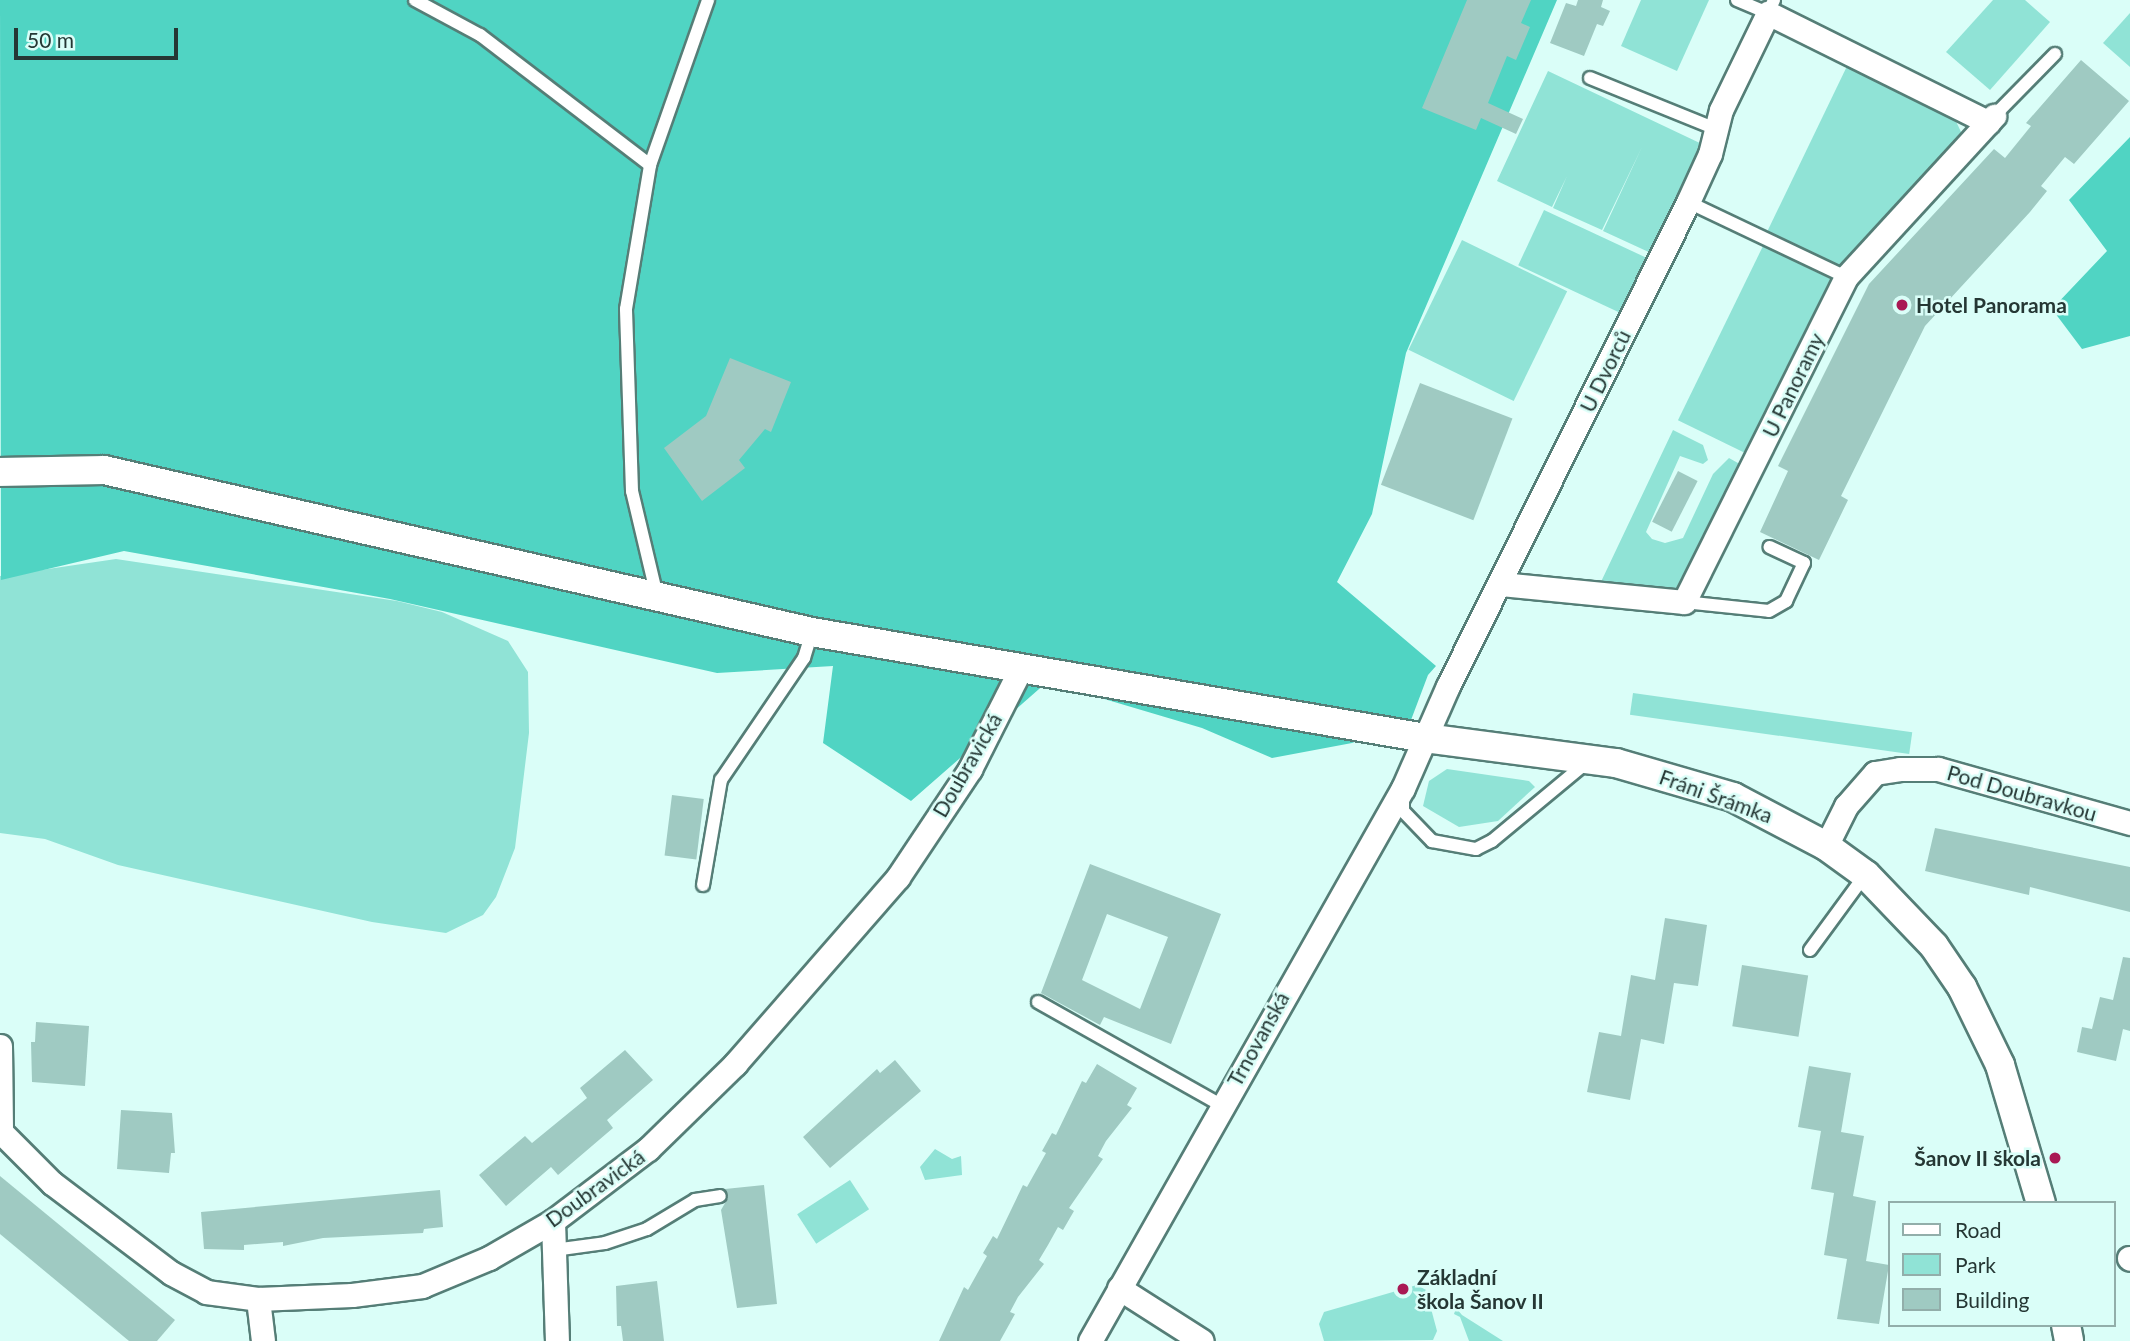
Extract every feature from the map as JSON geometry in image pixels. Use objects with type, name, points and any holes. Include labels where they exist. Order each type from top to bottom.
[{"type":"street","points":[[1771,7],[1991,119]]},
{"type":"street","name":"U Dvorců","points":[[1425,738],[1688,202],[1721,110],[1771,7]]},
{"type":"street","name":"U Panoramy","points":[[1684,603],[1846,277],[1991,119]]},
{"type":"street","name":"Fráni Šrámka","points":[[0,472],[104,470],[812,632],[1425,738],[1616,763],[1732,797],[1826,846],[1866,875],[1934,946],[1983,1026],[2010,1092],[2040,1201]]},
{"type":"street","points":[[1501,584],[1684,603]]},
{"type":"street","name":"Doubravická","points":[[0,1046],[0,1131],[52,1184],[171,1273],[206,1292],[258,1299],[422,1286],[489,1258],[553,1221],[648,1149],[735,1064],[898,877],[970,769],[1021,668]]},
{"type":"street","name":"Trnovanská","points":[[1090,1341],[1221,1105],[1403,788],[1425,738]]},
{"type":"street","name":"Pod Doubravkou","points":[[1826,846],[1846,806],[1875,773],[1900,769],[1938,769],[2130,823]]},
{"type":"street","points":[[553,1221],[557,1341]]},
{"type":"street","points":[[1119,1288],[1202,1341]]},
{"type":"street","points":[[258,1299],[263,1341]]},
{"type":"lane","points":[[415,0],[480,35],[650,165]]},
{"type":"lane","points":[[657,597],[632,491],[626,309],[650,165],[708,0]]},
{"type":"lane","points":[[1737,0],[1771,7]]},
{"type":"lane","name":"U Panoramy","points":[[1991,119],[2055,54]]},
{"type":"lane","points":[[1590,78],[1716,129]]},
{"type":"lane","points":[[1688,202],[1846,277]]},
{"type":"lane","points":[[1684,603],[1769,611],[1786,601],[1804,563],[1770,547]]},
{"type":"lane","points":[[703,885],[721,780],[804,658],[812,632]]},
{"type":"lane","points":[[1403,788],[1403,811],[1421,834],[1445,846],[1476,849],[1492,841],[1581,767],[1616,763]]},
{"type":"lane","points":[[1810,950],[1866,875]]},
{"type":"lane","points":[[1038,1002],[1221,1105]]},
{"type":"lane","points":[[554,1250],[605,1243],[647,1230],[695,1200],[720,1196]]},
{"type":"green space","points":[[0,0],[1557,0],[1406,353],[1372,514],[1337,582],[1436,666],[1428,675],[1411,720],[1352,743],[1272,758],[1202,728],[1047,682],[911,801],[823,743],[833,666],[717,673],[390,599],[124,551],[1,580]]},
{"type":"green space","points":[[1641,0],[1709,0],[1677,71],[1621,46]]},
{"type":"green space","points":[[1993,0],[2025,0],[2050,22],[1990,90],[1946,52]]},
{"type":"green space","points":[[2130,13],[2130,67],[2103,43]]},
{"type":"green space","points":[[1849,62],[1954,117],[1961,132],[1956,147],[1843,269],[1766,234]]},
{"type":"green space","points":[[1548,71],[1704,145],[1653,254],[1603,231],[1642,147],[1602,230],[1553,208],[1567,176],[1552,207],[1497,181]]},
{"type":"green space","points":[[2130,137],[2130,336],[2082,349],[2052,309],[2107,251],[2069,200]]},
{"type":"green space","points":[[1544,210],[1650,259],[1624,315],[1518,265]]},
{"type":"green space","points":[[1462,240],[1567,291],[1514,401],[1409,350]]},
{"type":"green space","points":[[1763,246],[1836,282],[1751,456],[1678,420]]},
{"type":"green space","points":[[1673,430],[1703,445],[1708,460],[1703,464],[1680,456],[1646,532],[1652,539],[1665,543],[1683,538],[1713,474],[1729,458],[1745,467],[1684,585],[1670,591],[1599,586]]},
{"type":"green space","points":[[116,559],[397,601],[442,612],[508,641],[528,672],[529,733],[515,848],[496,897],[483,915],[446,933],[372,922],[118,865],[45,839],[0,833],[0,576]]},
{"type":"green space","points":[[1633,693],[1912,732],[1909,754],[1630,715]]},
{"type":"green space","points":[[1447,769],[1529,781],[1535,787],[1498,821],[1459,827],[1423,806],[1429,781]]},
{"type":"green space","points":[[935,1149],[952,1159],[961,1156],[962,1175],[925,1180],[920,1167]]},
{"type":"green space","points":[[850,1180],[869,1209],[816,1244],[797,1214]]},
{"type":"green space","points":[[1417,1285],[1426,1290],[1437,1331],[1433,1340],[1324,1341],[1319,1324],[1324,1312]]},
{"type":"green space","points":[[1456,1308],[1462,1315],[1503,1341],[1469,1341],[1460,1317],[1454,1314]]},
{"type":"building","points":[[1467,0],[1531,0],[1521,23],[1530,27],[1516,60],[1507,56],[1488,103],[1523,119],[1516,134],[1481,118],[1476,130],[1422,108]]},
{"type":"building","points":[[1578,0],[1603,0],[1601,7],[1610,11],[1603,26],[1597,24],[1584,56],[1550,43],[1566,3],[1576,6]]},
{"type":"building","name":"Hotel Panorama","points":[[2081,60],[2129,101],[2074,164],[2065,157],[2041,186],[2047,191],[2030,212],[1925,326],[1841,496],[1848,500],[1819,560],[1760,532],[1788,471],[1778,466],[1869,284],[1994,149],[2005,158],[2031,126],[2026,123]]},
{"type":"building","points":[[730,358],[791,382],[771,432],[765,429],[739,460],[745,468],[702,501],[664,448],[706,416]]},
{"type":"building","points":[[1420,383],[1512,418],[1473,520],[1381,485]]},
{"type":"building","points":[[1678,471],[1698,481],[1672,532],[1652,522]]},
{"type":"building","points":[[672,795],[704,799],[696,859],[665,856]]},
{"type":"building","points":[[1935,828],[2130,867],[2130,912],[2030,887],[2029,895],[1925,871]]},
{"type":"building","points":[[1090,864],[1221,914],[1171,1044],[1104,1017],[1100,1025],[1041,993]],"holes":[[[1107,914],[1168,937],[1140,1009],[1082,980]]]},
{"type":"building","points":[[1665,918],[1707,925],[1698,986],[1674,983],[1664,1044],[1641,1039],[1630,1100],[1587,1092],[1599,1032],[1621,1036],[1631,975],[1655,980]]},
{"type":"building","points":[[2123,957],[2130,958],[2130,1031],[2123,1029],[2116,1061],[2077,1052],[2082,1027],[2092,1029],[2100,997],[2113,1000]]},
{"type":"building","points":[[1742,965],[1808,975],[1798,1037],[1732,1026]]},
{"type":"building","points":[[36,1022],[89,1026],[85,1086],[32,1082],[31,1042],[35,1042]]},
{"type":"building","points":[[625,1050],[653,1080],[607,1120],[613,1128],[558,1175],[551,1167],[506,1206],[479,1175],[525,1136],[532,1143],[587,1098],[580,1088]]},
{"type":"building","points":[[895,1060],[921,1091],[830,1168],[803,1137],[877,1069],[880,1073]]},
{"type":"building","points":[[1097,1064],[1137,1088],[1127,1105],[1132,1108],[1106,1141],[1098,1156],[1103,1159],[1069,1208],[1074,1211],[1063,1230],[1058,1227],[1039,1260],[1044,1264],[1018,1297],[1010,1312],[1015,1314],[1000,1341],[939,1341],[964,1287],[968,1290],[987,1256],[983,1253],[993,1236],[997,1239],[1023,1185],[1027,1187],[1046,1153],[1042,1151],[1052,1133],[1056,1135],[1082,1081],[1086,1083]]},
{"type":"building","points":[[1809,1066],[1851,1073],[1841,1132],[1864,1136],[1853,1196],[1876,1201],[1866,1261],[1888,1265],[1879,1324],[1837,1319],[1847,1259],[1824,1255],[1834,1193],[1811,1189],[1821,1131],[1798,1127]]},
{"type":"building","points":[[121,1110],[172,1113],[175,1153],[171,1153],[169,1173],[117,1169]]},
{"type":"building","points":[[0,1176],[175,1320],[157,1341],[129,1341],[0,1234]]},
{"type":"building","points":[[764,1185],[777,1304],[737,1308],[721,1210],[728,1198],[725,1189]]},
{"type":"building","points":[[440,1190],[443,1227],[424,1229],[423,1233],[323,1238],[283,1246],[283,1242],[244,1245],[244,1250],[204,1249],[201,1212]]},
{"type":"building","points":[[657,1281],[664,1341],[623,1341],[621,1326],[617,1326],[616,1286]]},
{"type":"place","name":"Hotel Panorama","points":[[1902,305]]},
{"type":"place","name":"Šanov II škola","points":[[2055,1158]]},
{"type":"place","name":"Základní škola Šanov II","points":[[1403,1289]]}]
